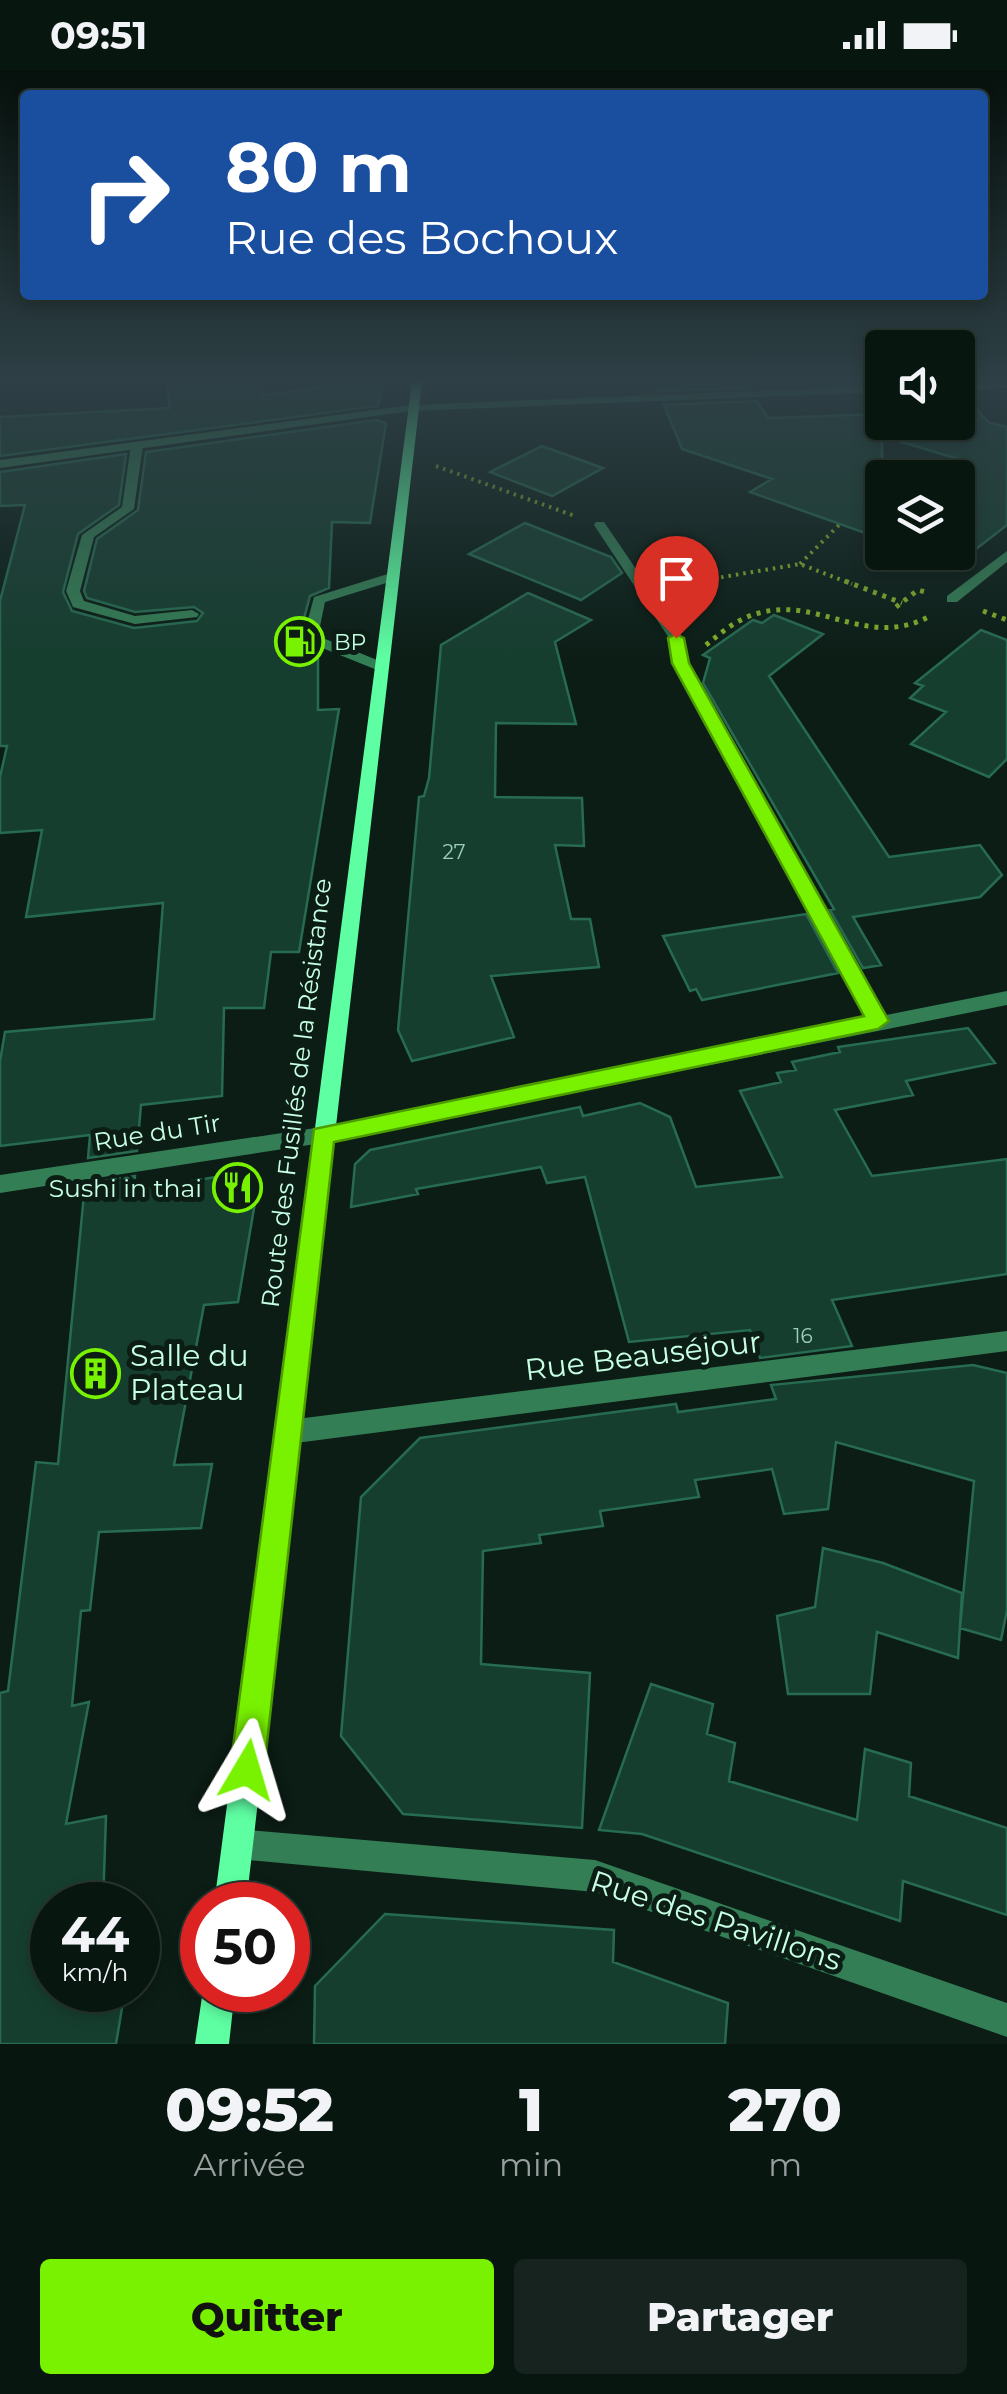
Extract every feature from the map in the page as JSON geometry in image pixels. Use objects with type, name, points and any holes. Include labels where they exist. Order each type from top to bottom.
[{"type":"main road","name":"Route des Fusillés de la Résistance","points":[[233,1882],[322,1136],[407,474]]},
{"type":"main road","points":[[212,2044],[216,2012]]},
{"type":"street","points":[[133,474],[128,509],[88,535],[73,591],[78,604],[113,617],[192,614]]},
{"type":"street","points":[[600,525],[676,638],[680,663],[878,1021]]},
{"type":"street","points":[[952,600],[1007,555]]},
{"type":"street","points":[[382,667],[310,638],[319,600],[394,576]]},
{"type":"street","name":"Rue du Tir","points":[[0,1184],[322,1136],[1007,998]]},
{"type":"street","name":"Rue Beauséjour","points":[[288,1432],[1007,1342]]},
{"type":"street","name":"Rue des Pavillons","points":[[238,1844],[595,1876],[1007,2020]]},
{"type":"path","points":[[459,474],[600,525]]},
{"type":"path","points":[[800,564],[839,525]]},
{"type":"path","points":[[625,559],[692,580],[800,564],[902,602]]},
{"type":"path","points":[[680,663],[740,620],[767,610],[805,613],[890,631],[918,625],[952,600]]},
{"type":"building","points":[[0,474],[123,474],[119,505],[78,534],[63,592],[72,611],[134,628],[197,621],[203,613],[194,607],[135,612],[87,598],[84,591],[97,539],[138,510],[143,474],[378,474],[370,523],[332,522],[329,588],[310,596],[299,637],[318,650],[318,710],[339,709],[299,952],[271,952],[264,1008],[224,1008],[222,1096],[141,1105],[137,1151],[88,1158],[90,1135],[0,1146],[0,1061],[5,1032],[154,1019],[163,903],[26,917],[42,830],[0,833],[0,777],[7,746],[0,746],[0,601],[25,505],[0,506]]},
{"type":"building","points":[[495,474],[592,474],[552,496]]},
{"type":"building","points":[[757,474],[865,474],[865,533],[750,492],[772,479]]},
{"type":"building","points":[[975,474],[1007,474],[1007,525],[975,550]]},
{"type":"building","points":[[525,523],[611,557],[622,573],[581,600],[469,554]]},
{"type":"building","points":[[528,593],[591,620],[555,642],[576,724],[496,723],[495,797],[582,798],[584,846],[555,845],[571,919],[590,919],[599,967],[491,976],[514,1037],[412,1061],[398,1030],[419,797],[424,796],[429,778],[441,645]]},
{"type":"building","points":[[774,615],[823,634],[769,676],[889,857],[980,845],[1002,875],[980,897],[853,917],[881,965],[863,968],[830,910],[834,909],[703,683],[710,658],[703,655],[753,620],[762,623]]},
{"type":"building","points":[[981,630],[1007,640],[1007,759],[989,777],[911,744],[946,712],[910,698],[923,686],[915,683]]},
{"type":"building","points":[[806,914],[838,973],[702,1000],[696,989],[690,991],[663,936]]},
{"type":"building","points":[[968,1028],[995,1063],[906,1081],[913,1095],[835,1110],[872,1176],[1007,1159],[1007,1274],[832,1300],[852,1346],[760,1358],[750,1330],[629,1342],[585,1177],[547,1183],[541,1167],[416,1189],[418,1194],[351,1207],[355,1164],[370,1150],[580,1107],[583,1116],[640,1103],[670,1117],[696,1187],[782,1177],[740,1091],[781,1082],[777,1073],[796,1070],[792,1062],[840,1052],[838,1047]]},
{"type":"building","points":[[241,1173],[258,1185],[238,1302],[204,1305],[174,1465],[212,1464],[201,1528],[99,1532],[90,1610],[81,1611],[72,1706],[89,1702],[66,1824],[106,1816],[104,1882],[30,1882],[30,2012],[121,2012],[116,2044],[0,2044],[0,1693],[8,1691],[36,1462],[58,1464],[85,1184],[135,1176],[134,1190]]},
{"type":"building","points":[[973,1365],[1007,1373],[1007,1610],[1001,1640],[960,1628],[974,1481],[836,1442],[828,1509],[784,1514],[772,1469],[695,1480],[699,1497],[600,1511],[603,1526],[539,1535],[541,1543],[483,1551],[481,1664],[590,1673],[582,1828],[403,1814],[341,1736],[361,1497],[420,1438],[676,1404],[678,1412],[776,1399],[771,1385]]},
{"type":"building","points":[[823,1548],[883,1563],[962,1593],[958,1658],[877,1632],[870,1694],[788,1694],[777,1616],[815,1607]]},
{"type":"building","points":[[651,1684],[713,1704],[707,1734],[735,1743],[729,1781],[857,1820],[865,1749],[911,1763],[909,1796],[1007,1828],[1007,1915],[903,1881],[900,1921],[642,1834],[599,1830]]},
{"type":"building","points":[[385,1914],[614,1930],[613,1962],[728,2003],[725,2044],[314,2044],[315,1986]]},
{"type":"place","name":"BP","points":[[299,642]]},
{"type":"place","name":"Sushi in thai","points":[[237,1188]]},
{"type":"place","name":"Salle du Plateau","points":[[95,1373]]},
{"type":"route","points":[[247,1770],[322,1136],[878,1021],[680,663],[676,638]]}]
